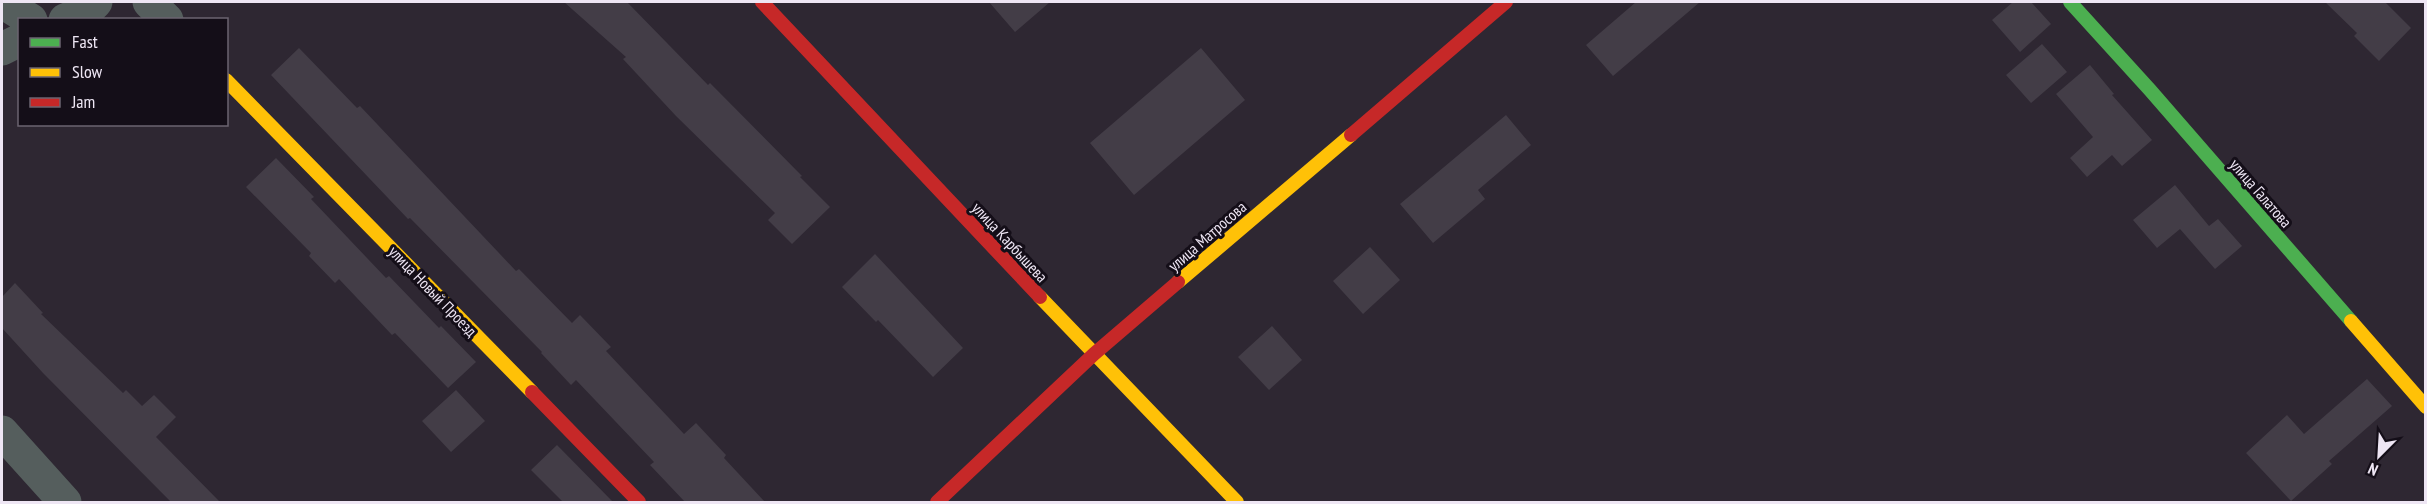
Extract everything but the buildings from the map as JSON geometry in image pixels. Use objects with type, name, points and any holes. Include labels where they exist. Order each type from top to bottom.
[{"type":"street","points":[[2,2],[28,18]]},
{"type":"street","points":[[70,18],[88,10],[96,2]]},
{"type":"street","points":[[149,2],[165,18]]},
{"type":"street","name":"улица Карбышева","points":[[762,2],[1237,502]]},
{"type":"street","name":"улица Матросова","points":[[937,502],[1094,354],[1506,2]]},
{"type":"street","name":"улица Галатова","points":[[2070,2],[2158,99],[2426,407]]},
{"type":"street","points":[[2,49],[18,41]]},
{"type":"street","name":"улица Новый Проезд","points":[[228,82],[639,502]]},
{"type":"street","points":[[2,432],[65,502]]},
{"type":"traffic: fast","points":[[2070,2],[2150,90],[2351,321]]},
{"type":"traffic: slow","points":[[228,82],[532,392]]},
{"type":"traffic: slow","points":[[1178,282],[1351,135]]},
{"type":"traffic: slow","points":[[1040,297],[1237,502]]},
{"type":"traffic: slow","points":[[2351,321],[2426,407]]},
{"type":"traffic: jam","points":[[762,2],[1040,297]]},
{"type":"traffic: jam","points":[[1351,135],[1506,2]]},
{"type":"traffic: jam","points":[[937,502],[1094,354],[1178,282]]},
{"type":"traffic: jam","points":[[532,392],[639,502]]}]
